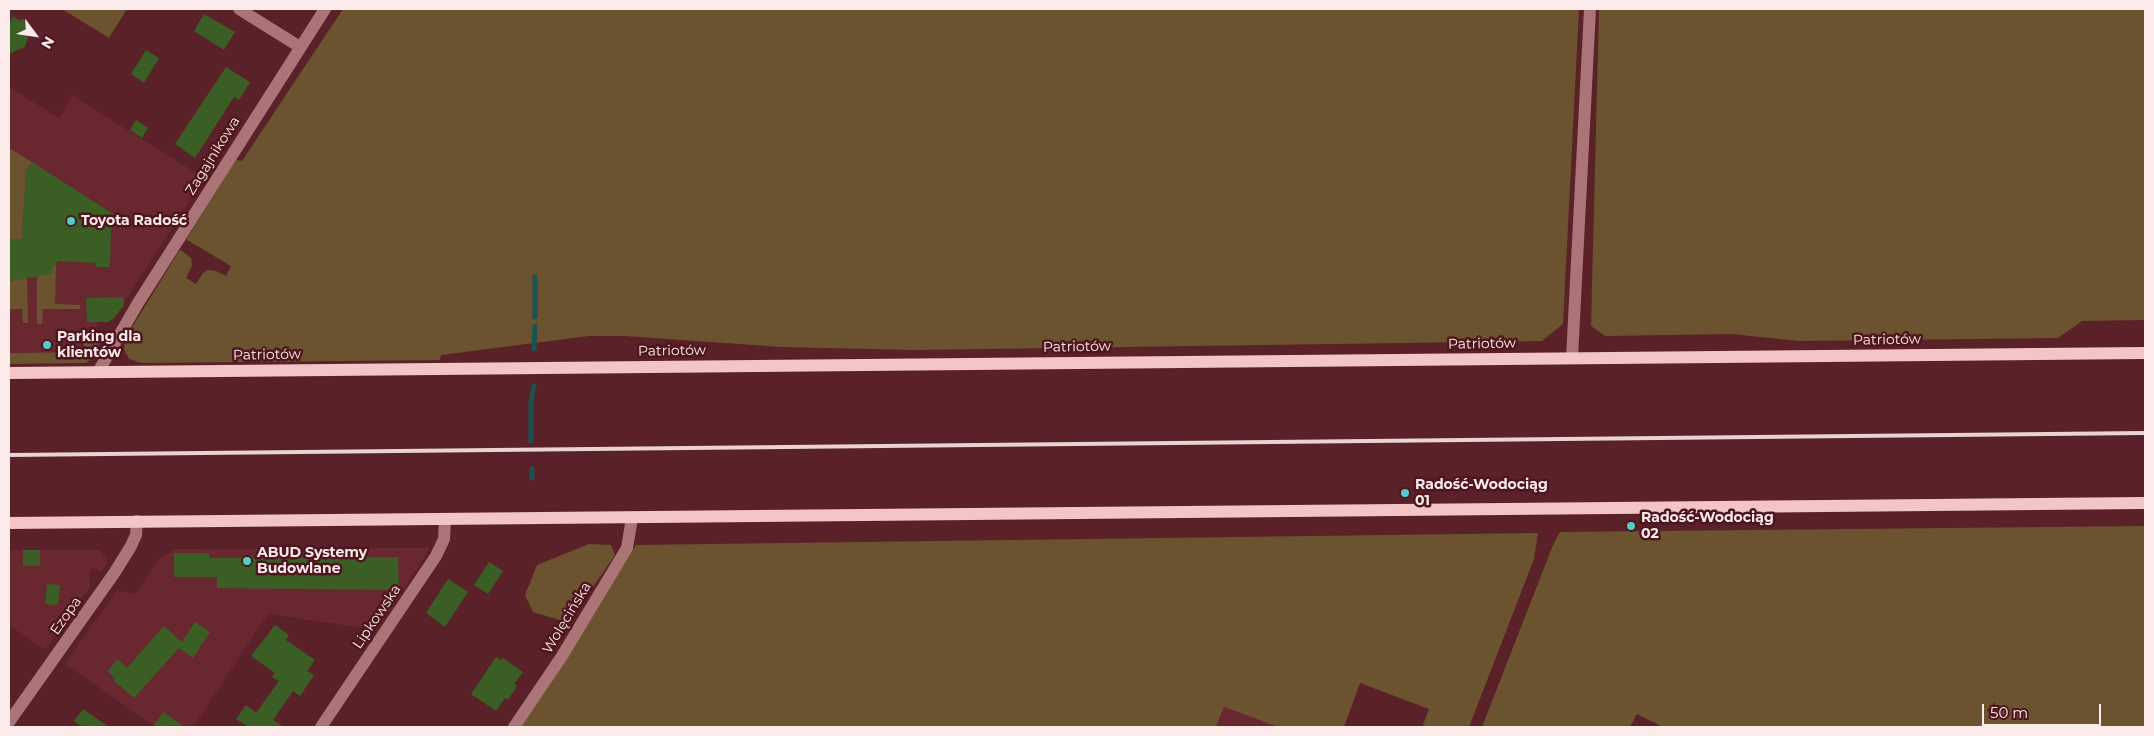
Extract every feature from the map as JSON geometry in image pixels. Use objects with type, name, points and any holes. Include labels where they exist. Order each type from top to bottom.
[{"type":"main road","name":"Patriotów","points":[[9,373],[2145,353]]},
{"type":"main road","points":[[9,523],[2145,503]]},
{"type":"street","points":[[239,9],[300,47]]},
{"type":"street","name":"Zagajnikowa","points":[[98,372],[138,303],[325,9]]},
{"type":"street","points":[[1572,358],[1590,9]]},
{"type":"street","name":"Wolęcińska","points":[[514,727],[562,656],[627,548],[632,518]]},
{"type":"street","name":"Lipkowska","points":[[321,727],[436,556],[444,539],[445,519]]},
{"type":"street","name":"Ezopa","points":[[9,722],[115,572],[136,535],[137,521]]},
{"type":"shaded area","points":[[62,9],[127,9],[109,38]]},
{"type":"shaded area","points":[[343,9],[1579,9],[1563,324],[1542,341],[914,350],[782,347],[625,336],[589,336],[441,355],[440,360],[142,363],[129,359],[124,349],[125,339],[179,251],[181,250],[191,258],[192,266],[186,278],[196,284],[203,273],[208,270],[216,271],[226,276],[231,266],[187,240],[187,238],[236,160],[242,161]]},
{"type":"shaded area","points":[[1599,9],[2145,9],[2145,320],[2082,321],[2058,338],[1799,341],[1732,334],[1605,336],[1591,326]]},
{"type":"shaded area","points":[[9,87],[59,118],[72,95],[204,178],[114,318],[108,322],[98,322],[96,337],[101,341],[97,349],[84,352],[9,353]]},
{"type":"shaded area","points":[[9,148],[32,162],[26,171],[22,239],[9,239]]},
{"type":"shaded area","points":[[56,265],[55,304],[80,305],[80,309],[43,309],[42,324],[37,324],[37,276]]},
{"type":"shaded area","points":[[27,278],[28,323],[23,323],[22,309],[9,309],[9,281]]},
{"type":"shaded area","points":[[84,338],[96,338],[101,341],[96,350],[98,353],[86,363],[9,364],[9,353],[84,352]]},
{"type":"shaded area","points":[[2145,526],[2145,727],[1663,727],[1637,714],[1630,727],[1482,727],[1553,545],[1560,532]]},
{"type":"shaded area","points":[[1538,533],[1534,559],[1469,727],[1426,727],[1423,725],[1429,709],[1360,683],[1344,727],[1278,727],[1224,707],[1216,727],[521,727],[636,545]]},
{"type":"shaded area","points":[[589,544],[611,545],[615,555],[573,616],[560,620],[533,612],[525,595],[537,565]]},
{"type":"shaded area","points":[[430,548],[377,630],[268,614],[193,727],[156,727],[65,664],[117,590],[135,594],[160,558],[176,549]]},
{"type":"shaded area","points":[[9,550],[100,550],[108,562],[101,571],[90,568],[90,587],[45,650],[9,625]]},
{"type":"shaded area","points":[[1223,707],[1278,727],[1216,727]]},
{"type":"building","points":[[204,14],[235,32],[224,50],[194,31]]},
{"type":"building","points":[[13,16],[19,20],[24,19],[25,24],[31,27],[25,47],[9,54],[9,24]]},
{"type":"building","points":[[146,50],[159,58],[144,83],[131,74]]},
{"type":"building","points":[[226,67],[250,82],[239,100],[234,97],[195,158],[175,144]]},
{"type":"building","points":[[136,120],[148,128],[142,138],[130,130]]},
{"type":"building","name":"Toyota Radość","points":[[32,162],[118,217],[111,229],[110,267],[96,267],[96,263],[57,261],[56,266],[53,266],[52,274],[9,281],[9,239],[22,239],[26,171]]},
{"type":"building","points":[[123,297],[124,305],[114,318],[108,322],[87,322],[86,298]]},
{"type":"building","points":[[23,550],[40,550],[40,566],[23,566]]},
{"type":"building","points":[[174,553],[209,553],[209,558],[398,557],[399,590],[217,588],[217,577],[174,577]]},
{"type":"building","points":[[489,562],[503,571],[488,594],[474,585]]},
{"type":"building","points":[[448,579],[468,592],[445,627],[426,613]]},
{"type":"building","points":[[47,584],[60,585],[58,605],[45,604]]},
{"type":"building","points":[[195,622],[210,632],[193,658],[179,648],[134,698],[113,680],[115,678],[107,671],[118,659],[127,668],[164,626],[182,642]]},
{"type":"building","points":[[275,625],[289,635],[286,640],[315,660],[307,671],[314,675],[300,696],[293,691],[273,720],[284,727],[248,727],[236,719],[246,705],[256,713],[279,681],[272,677],[275,673],[251,656]]},
{"type":"building","points":[[496,657],[501,660],[503,658],[523,672],[514,684],[517,686],[508,700],[505,698],[496,711],[471,694]]},
{"type":"building","points":[[83,709],[109,727],[82,727],[74,721]]},
{"type":"building","points":[[163,712],[185,727],[153,727]]},
{"type":"waterway","points":[[535,277],[535,317]]},
{"type":"waterway","points":[[534,349],[535,326]]},
{"type":"waterway","points":[[531,441],[531,401],[534,386]]},
{"type":"waterway","points":[[532,469],[532,478]]},
{"type":"railway","points":[[9,455],[2145,433]]},
{"type":"place","name":"Toyota Radość","points":[[71,221]]},
{"type":"place","name":"Parking dla klientów","points":[[47,345]]},
{"type":"place","name":"Radość-Wodociąg 01","points":[[1405,493]]},
{"type":"place","name":"Radość-Wodociąg 02","points":[[1631,526]]},
{"type":"place","name":"ABUD Systemy Budowlane","points":[[247,561]]}]
